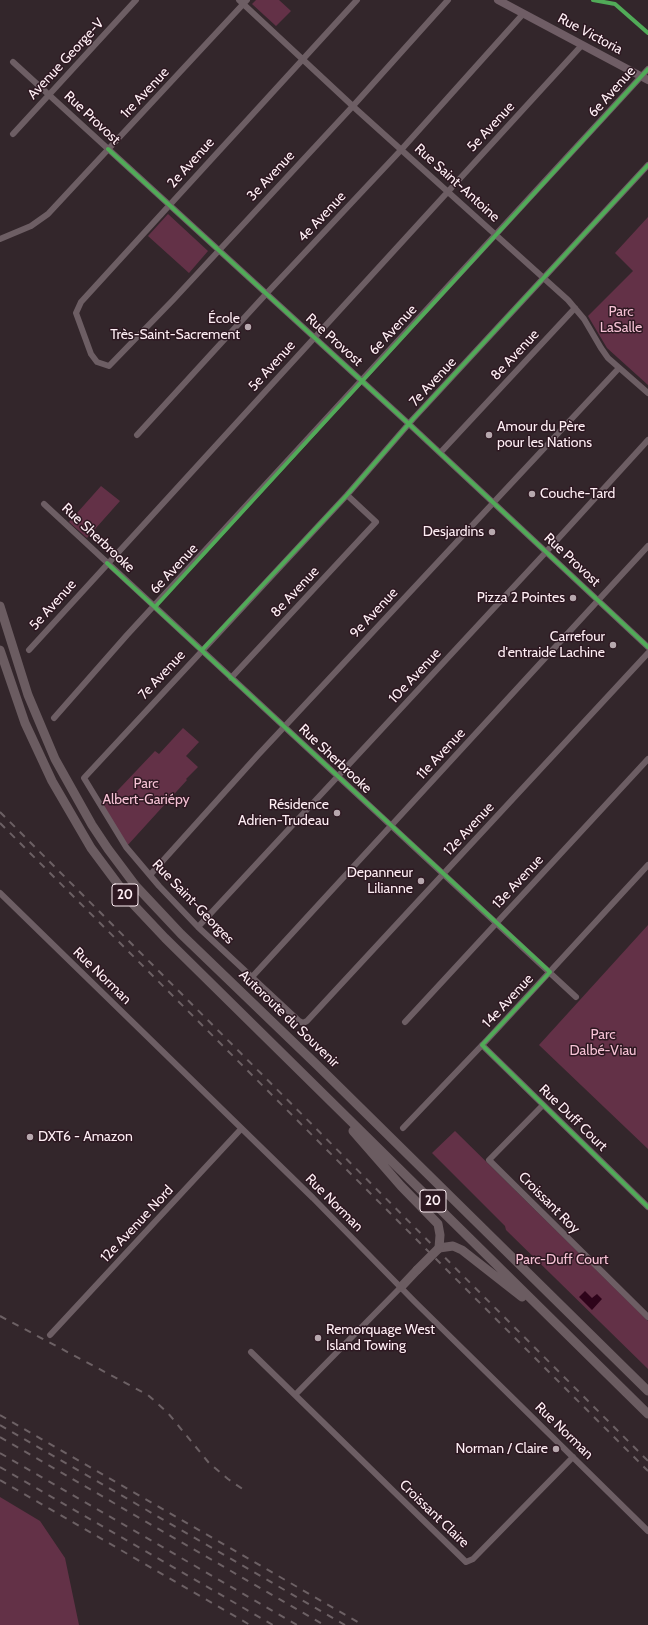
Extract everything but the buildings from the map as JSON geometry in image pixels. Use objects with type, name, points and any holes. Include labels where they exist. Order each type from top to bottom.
[{"type":"highway","points":[[0,598],[4,619]]},
{"type":"highway","name":"Autoroute du Souvenir","points":[[0,606],[28,695],[55,759],[92,825],[108,850],[135,885],[176,930],[323,1071],[648,1391]]},
{"type":"highway","name":"Autoroute du Souvenir","points":[[0,650],[2,660],[25,723],[46,771],[80,831],[105,868],[132,903],[153,926],[648,1414]]},
{"type":"highway","points":[[310,1081],[401,1186],[435,1220],[440,1231],[440,1247]]},
{"type":"highway","points":[[400,1287],[440,1247],[453,1246],[462,1250],[554,1322]]},
{"type":"main road","name":"Rue Victoria","points":[[498,0],[645,78]]},
{"type":"street","name":"Avenue George-V","points":[[13,134],[136,0]]},
{"type":"street","name":"2e Avenue","points":[[109,366],[97,362],[91,354],[76,314],[78,307],[169,205],[357,0]]},
{"type":"street","name":"3e Avenue","points":[[109,366],[353,106],[448,0]]},
{"type":"street","name":"Rue Saint-Antoine","points":[[243,1],[353,106],[544,278],[575,308],[584,319],[600,348],[619,368],[648,393]]},
{"type":"street","name":"1re Avenue","points":[[0,239],[31,226],[48,214],[243,1]]},
{"type":"street","name":"4e Avenue","points":[[137,435],[401,150],[523,14]]},
{"type":"street","name":"5e Avenue","points":[[29,650],[107,562],[582,45]]},
{"type":"street","name":"Rue Provost","points":[[13,62],[409,424],[648,647]]},
{"type":"street","name":"6e Avenue","points":[[54,718],[496,235],[645,78],[648,69]]},
{"type":"street","name":"7e Avenue","points":[[84,778],[347,495],[409,424],[648,165]]},
{"type":"street","name":"8e Avenue","points":[[440,453],[575,308]]},
{"type":"street","name":"9e Avenue","points":[[150,875],[493,502],[619,368]]},
{"type":"street","name":"10e Avenue","points":[[198,927],[648,440]]},
{"type":"street","name":"8e Avenue","points":[[231,678],[376,522],[347,495]]},
{"type":"street","name":"Rue Sherbrooke","points":[[44,504],[576,997]]},
{"type":"street","name":"11e Avenue","points":[[252,977],[648,546]]},
{"type":"street","name":"12e Avenue","points":[[307,1021],[648,653]]},
{"type":"street","name":"13e Avenue","points":[[404,1022],[648,759]]},
{"type":"street","name":"Rue Saint-Georges","points":[[84,778],[126,847],[150,875],[198,927],[299,1021],[303,1023],[307,1021]]},
{"type":"street","name":"14e Avenue","points":[[403,1128],[482,1045],[648,865]]},
{"type":"street","name":"Rue Norman","points":[[0,893],[313,1198],[400,1287],[648,1531]]},
{"type":"street","name":"Rue Duff Court","points":[[482,1045],[648,1207]]},
{"type":"street","name":"Croissant Roy","points":[[543,1105],[489,1160],[648,1317]]},
{"type":"street","name":"12e Avenue Nord","points":[[50,1335],[241,1129]]},
{"type":"street","points":[[295,1395],[400,1287]]},
{"type":"street","name":"Croissant Claire","points":[[251,1352],[466,1562],[473,1559],[573,1457]]},
{"type":"green space","points":[[256,0],[279,0],[291,11],[276,26],[252,4]]},
{"type":"green space","points":[[168,214],[208,251],[189,273],[148,236]]},
{"type":"green space","name":"Parc LaSalle","points":[[648,217],[648,385],[607,348],[588,316],[633,271],[615,253]]},
{"type":"green space","points":[[101,486],[120,501],[87,538],[69,522]]},
{"type":"green space","name":"Parc Albert-Gariépy","points":[[183,728],[199,742],[186,756],[198,767],[126,847],[101,808],[155,751],[159,754]]},
{"type":"green space","name":"Parc Dalbé-Viau","points":[[648,925],[648,1149],[539,1045]]},
{"type":"green space","name":"Parc-Duff Court","points":[[455,1131],[648,1321],[648,1369],[506,1230],[505,1226],[432,1153]]},
{"type":"green space","points":[[0,1497],[40,1521],[65,1558],[79,1625],[0,1625]]},
{"type":"shaded area","points":[[585,1291],[592,1298],[597,1294],[602,1299],[592,1310],[579,1297]]},
{"type":"railway","points":[[0,812],[648,1461]]},
{"type":"railway","points":[[0,823],[648,1471]]},
{"type":"railway","points":[[0,1316],[148,1395],[168,1413],[209,1463],[244,1490]]},
{"type":"railway","points":[[0,1415],[363,1625]]},
{"type":"railway","points":[[0,1425],[345,1625]]},
{"type":"railway","points":[[0,1437],[324,1625]]},
{"type":"railway","points":[[0,1453],[297,1625]]},
{"type":"railway","points":[[0,1467],[273,1625]]},
{"type":"railway","points":[[0,1480],[250,1625]]},
{"type":"cycle path","points":[[593,0],[615,4],[648,33]]},
{"type":"cycle path","points":[[155,607],[648,69]]},
{"type":"cycle path","points":[[108,149],[409,424],[648,647]]},
{"type":"cycle path","points":[[202,650],[347,495],[413,419],[648,165]]},
{"type":"cycle path","points":[[107,563],[550,972],[482,1045],[648,1207]]},
{"type":"place","name":"École Très-Saint-Sacrement","points":[[248,327]]},
{"type":"place","name":"Amour du Père pour les Nations","points":[[489,435]]},
{"type":"place","name":"Couche-Tard","points":[[532,494]]},
{"type":"place","name":"Desjardins","points":[[492,532]]},
{"type":"place","name":"Pizza 2 Pointes","points":[[573,598]]},
{"type":"place","name":"Carrefour d'entraide Lachine","points":[[613,645]]},
{"type":"place","name":"Résidence Adrien-Trudeau","points":[[337,813]]},
{"type":"place","name":"Depanneur Lilianne","points":[[421,881]]},
{"type":"place","name":"DXT6 - Amazon","points":[[30,1137]]},
{"type":"place","name":"Remorquage West Island Towing","points":[[318,1338]]},
{"type":"place","name":"Norman / Claire","points":[[556,1449]]}]
